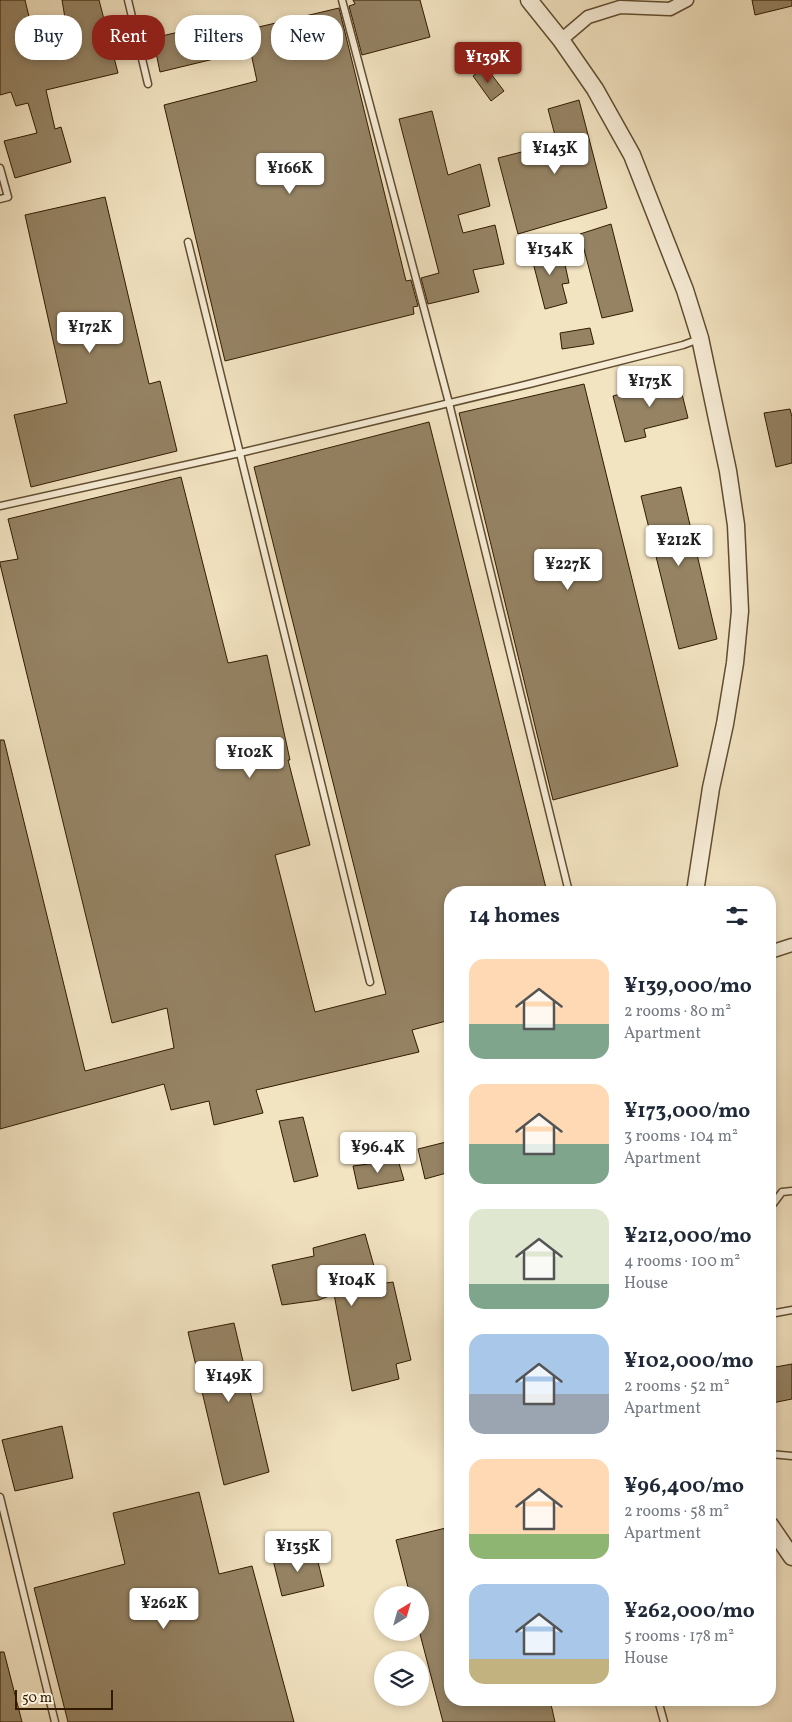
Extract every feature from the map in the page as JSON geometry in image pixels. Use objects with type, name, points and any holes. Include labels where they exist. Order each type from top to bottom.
[{"type":"street","points":[[529,0],[561,40],[595,90],[632,155],[685,290],[700,338],[728,471],[736,525],[740,611],[735,663],[725,724],[711,788],[696,886]]},
{"type":"street","points":[[561,40],[588,17],[620,7],[670,9],[687,0]]},
{"type":"street","points":[[776,950],[792,946]]},
{"type":"street","points":[[776,1534],[792,1557]]},
{"type":"lane","points":[[128,0],[148,84]]},
{"type":"lane","points":[[342,0],[449,403],[568,886]]},
{"type":"lane","points":[[0,168],[8,197],[0,199]]},
{"type":"lane","points":[[188,242],[370,982]]},
{"type":"lane","points":[[0,506],[240,453],[449,403],[683,345],[700,338]]},
{"type":"lane","points":[[776,1200],[782,1192],[792,1191]]},
{"type":"lane","points":[[776,1313],[792,1310]]},
{"type":"lane","points":[[776,1455],[792,1456]]},
{"type":"lane","points":[[0,1497],[54,1722]]},
{"type":"lane","points":[[660,1706],[664,1722]]},
{"type":"building","points":[[0,0],[25,0],[29,15],[15,15],[15,60],[82,60],[82,15],[64,15],[62,0],[99,0],[103,15],[92,15],[92,60],[115,60],[118,73],[46,90],[55,129],[61,127],[71,162],[15,178],[4,141],[37,133],[28,103],[16,106],[11,92],[0,95]]},
{"type":"building","points":[[353,0],[420,0],[430,37],[362,55],[349,6],[355,4]]},
{"type":"building","points":[[752,0],[792,0],[792,6],[755,15]]},
{"type":"building","points":[[339,8],[341,15],[309,15]]},
{"type":"building","points":[[271,24],[271,60],[343,60],[343,24],[406,281],[411,280],[418,306],[413,307],[414,314],[225,361],[164,105],[257,81],[252,60],[261,60],[261,26]]},
{"type":"building","points":[[175,33],[175,60],[210,60],[160,72],[158,60],[165,60],[165,35]]},
{"type":"building","points":[[485,66],[504,91],[491,101],[473,76]]},
{"type":"building","points":[[579,100],[607,208],[518,234],[498,158],[557,143],[548,109]]},
{"type":"building","points":[[432,111],[448,175],[480,164],[490,206],[458,215],[463,233],[495,225],[504,264],[473,270],[479,292],[428,304],[421,278],[439,273],[399,119]]},
{"type":"building","points":[[105,197],[149,384],[160,381],[177,451],[31,487],[14,415],[67,403],[25,215]]},
{"type":"building","points":[[611,224],[633,311],[602,318],[580,234]]},
{"type":"building","points":[[552,244],[557,261],[564,260],[569,283],[562,284],[567,303],[545,309],[530,251]]},
{"type":"building","points":[[590,328],[594,344],[562,349],[560,333]]},
{"type":"building","points":[[678,378],[688,418],[644,429],[646,437],[625,442],[613,396]]},
{"type":"building","points":[[584,384],[678,766],[553,800],[459,413]]},
{"type":"building","points":[[790,409],[792,417],[792,463],[776,467],[764,413]]},
{"type":"building","points":[[429,422],[545,886],[444,886],[444,1022],[412,1030],[419,1052],[256,1090],[263,1113],[214,1125],[209,1101],[171,1110],[164,1084],[0,1129],[0,740],[4,740],[85,1071],[174,1048],[167,1008],[112,1023],[0,564],[0,562],[18,559],[8,519],[181,477],[228,663],[267,655],[290,760],[288,760],[310,845],[275,855],[315,1012],[386,994],[254,467]]},
{"type":"building","points":[[681,487],[717,639],[679,649],[641,496]]},
{"type":"building","points":[[303,1117],[318,1176],[294,1182],[279,1121]]},
{"type":"building","points":[[444,1142],[444,1174],[425,1179],[418,1149]]},
{"type":"building","points":[[398,1160],[404,1180],[358,1189],[353,1166]]},
{"type":"building","points":[[365,1234],[379,1284],[393,1282],[411,1360],[396,1364],[399,1379],[352,1391],[334,1294],[319,1300],[282,1305],[272,1265],[314,1256],[313,1248]]},
{"type":"building","points":[[234,1323],[269,1472],[224,1485],[188,1332]]},
{"type":"building","points":[[792,1364],[792,1399],[776,1402],[776,1367]]},
{"type":"building","points":[[62,1426],[73,1478],[15,1491],[2,1440]]},
{"type":"building","points":[[199,1492],[219,1574],[252,1566],[294,1722],[68,1722],[34,1588],[125,1564],[113,1513]]},
{"type":"building","points":[[444,1528],[444,1706],[551,1706],[555,1722],[443,1722],[429,1668],[429,1651],[424,1651],[422,1641],[429,1641],[429,1586],[408,1586],[396,1540]]},
{"type":"building","points":[[315,1550],[324,1586],[282,1596],[273,1560]]},
{"type":"building","points":[[0,1652],[4,1652],[22,1722],[0,1722]]}]
